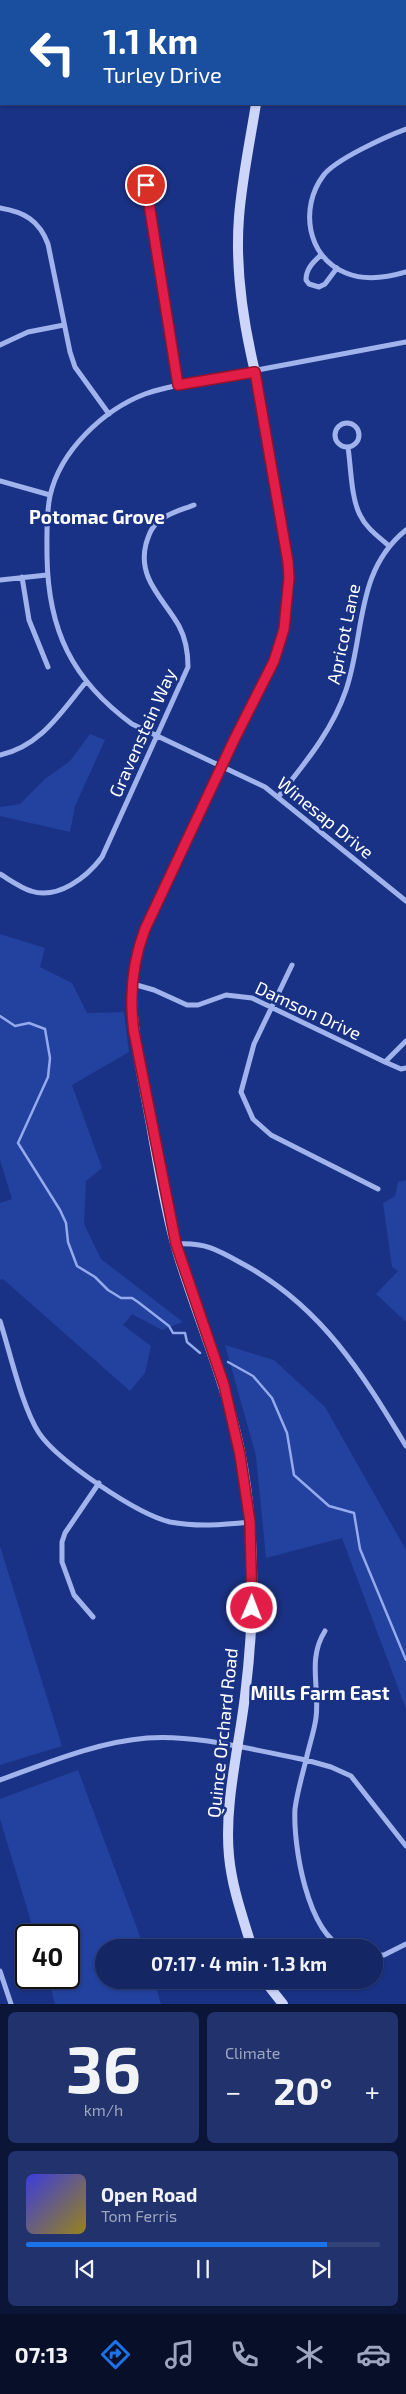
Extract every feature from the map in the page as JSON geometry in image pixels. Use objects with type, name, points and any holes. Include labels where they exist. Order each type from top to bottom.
[{"type":"street","name":"Quince Orchard Road","points":[[249,1939],[234,1887],[229,1855],[230,1807],[246,1687],[252,1608],[250,1522],[240,1455],[228,1399],[176,1244],[134,1032],[132,984],[136,957],[145,929],[222,765],[274,661],[284,629],[287,608],[289,578],[286,548],[255,372],[248,344],[238,264],[239,216],[256,105]]},
{"type":"street","points":[[406,129],[343,160],[324,174],[314,190],[308,214],[312,238],[321,254],[337,268],[346,273],[370,278],[390,277],[406,272]]},
{"type":"street","points":[[146,185],[178,385]]},
{"type":"street","points":[[0,208],[18,211],[35,221],[44,233],[48,244],[70,352],[76,366],[109,414]]},
{"type":"street","points":[[321,254],[309,267],[306,275],[306,280],[309,284],[319,287],[325,284],[337,268]]},
{"type":"street","points":[[0,345],[28,332],[64,325]]},
{"type":"street","name":"Winesap Drive","points":[[406,342],[178,385],[146,394],[109,414],[72,450],[58,474],[50,496],[46,528],[47,575],[50,601],[58,629],[70,658],[86,682],[115,711],[132,724],[222,765],[279,796],[406,901]]},
{"type":"street","points":[[345,423],[353,425],[358,434],[357,441],[348,447],[340,445],[335,438],[336,430],[345,423]]},
{"type":"street","points":[[348,447],[356,505],[360,515],[366,524],[389,546]]},
{"type":"street","points":[[0,481],[50,496]]},
{"type":"street","name":"Gravenstein Way","points":[[0,874],[32,892],[45,892],[65,888],[78,882],[94,869],[102,858],[184,677],[188,657],[187,646],[179,626],[151,587],[144,564],[144,552],[150,532],[156,524],[163,518],[194,505]]},
{"type":"street","name":"Apricot Lane","points":[[279,796],[324,736],[339,708],[354,661],[365,592],[374,569],[389,546],[406,530]]},
{"type":"street","points":[[0,580],[47,575]]},
{"type":"street","points":[[22,577],[29,620],[48,667]]},
{"type":"street","points":[[0,755],[17,751],[43,734],[86,682]]},
{"type":"street","points":[[292,964],[254,1044],[240,1092],[253,1120],[271,1135],[378,1188]]},
{"type":"street","name":"Damson Drive","points":[[132,984],[154,990],[187,1005],[198,1005],[226,996],[236,995],[252,998],[385,1062],[401,1069],[406,1068]]},
{"type":"street","points":[[385,1062],[406,1041]]},
{"type":"street","points":[[176,1244],[196,1243],[213,1248],[272,1280],[292,1296],[339,1344],[356,1365],[406,1446]]},
{"type":"street","points":[[0,1321],[29,1413],[38,1432],[62,1458],[137,1508],[168,1521],[205,1527],[250,1522]]},
{"type":"street","points":[[93,1617],[74,1595],[62,1562],[62,1542],[65,1533],[99,1483]]},
{"type":"street","points":[[325,1631],[314,1655],[316,1718],[295,1808],[296,1846],[313,1913],[327,1936],[331,1939]]},
{"type":"street","points":[[0,1780],[95,1748],[127,1740],[174,1738],[239,1747],[306,1760],[331,1767],[351,1776],[406,1846]]},
{"type":"street","points":[[383,1955],[406,1944]]},
{"type":"street","points":[[0,1971],[12,2004]]},
{"type":"street","points":[[271,1989],[283,2004]]},
{"type":"shaded area","points":[[90,734],[105,740],[75,806],[70,832],[0,816],[0,807],[20,804],[45,779],[70,761]]},
{"type":"shaded area","points":[[0,934],[45,948],[40,967],[72,983],[87,1013],[124,1012],[129,1052],[72,1085],[102,1168],[86,1181],[84,1224],[101,1259],[183,1322],[162,1330],[132,1314],[123,1325],[151,1346],[145,1373],[130,1391],[3,1279],[0,1280],[0,1203],[12,1199],[0,1160]]},
{"type":"shaded area","points":[[406,1180],[406,1322],[376,1294],[398,1271],[392,1267],[383,1203],[395,1196],[398,1182]]},
{"type":"shaded area","points":[[225,1345],[274,1360],[325,1407],[406,1550],[406,1709],[342,1538],[266,1558],[256,1456]]},
{"type":"shaded area","points":[[0,1546],[62,1746],[0,1765]]},
{"type":"shaded area","points":[[78,1770],[141,1939],[95,1939],[95,1989],[157,1989],[161,2004],[55,2004],[51,1989],[80,1989],[80,1924],[32,1924],[0,1819],[0,1799]]},
{"type":"waterway","points":[[0,1016],[15,1026],[29,1023],[45,1029],[50,1058],[48,1077],[18,1143],[60,1210],[66,1223],[68,1242],[77,1266],[95,1277],[108,1290],[121,1298],[132,1298],[138,1302],[169,1326],[173,1333],[185,1333],[187,1342],[200,1353]]},
{"type":"waterway","points":[[228,1362],[253,1376],[272,1398],[287,1433],[294,1475],[329,1506],[354,1513],[360,1549],[406,1660]]},
{"type":"district","name":"Potomac Grove","points":[[97,517]]},
{"type":"district","name":"Mills Farm East","points":[[320,1693]]},
{"type":"route","points":[[146,185],[178,385],[255,372],[286,548],[289,578],[284,629],[274,661],[234,740],[145,929],[136,957],[131,1000],[134,1032],[176,1244],[224,1385],[235,1427],[250,1522],[252,1608]]}]
